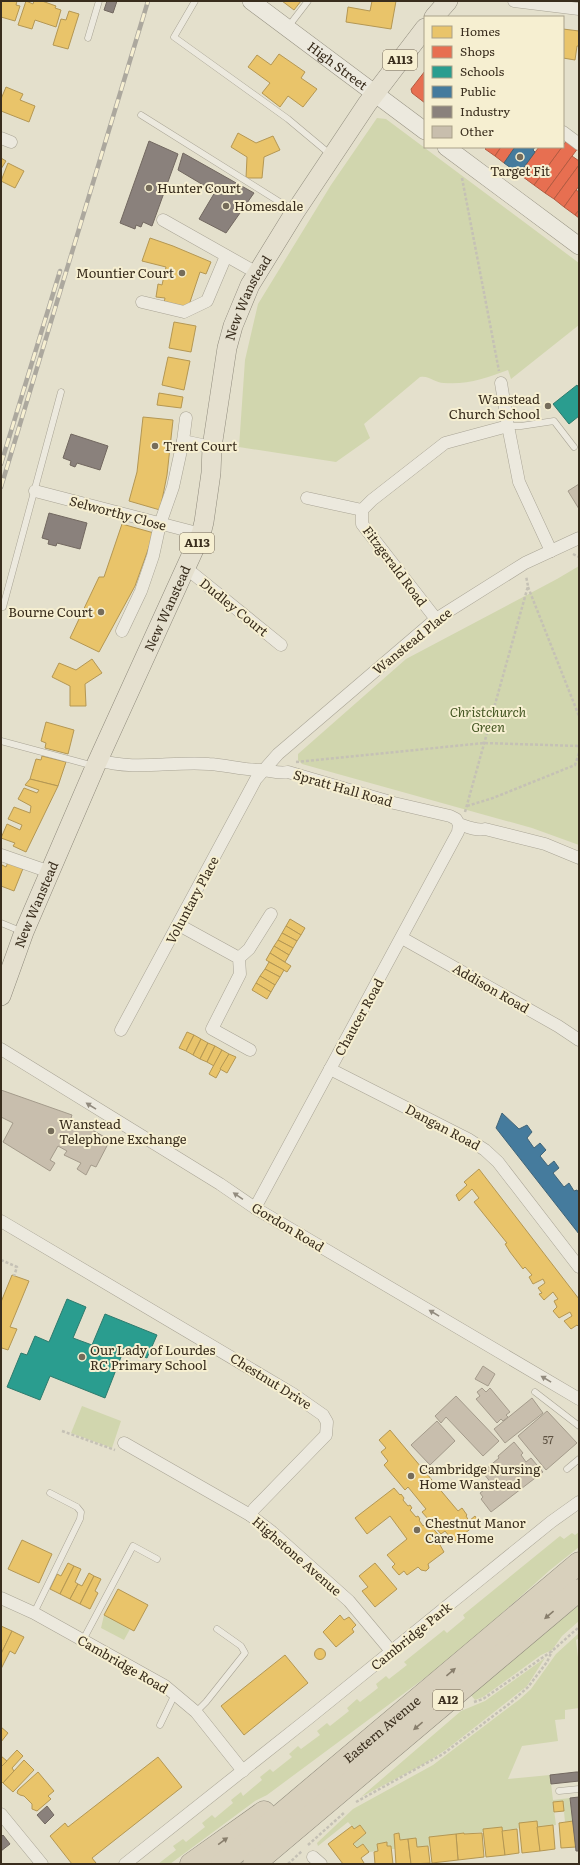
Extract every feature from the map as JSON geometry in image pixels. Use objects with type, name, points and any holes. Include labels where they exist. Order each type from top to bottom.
[{"type":"highway","name":"Eastern Avenue","points":[[222,1864],[579,1563]]},
{"type":"highway","name":"Eastern Avenue","points":[[254,1864],[579,1590]]},
{"type":"highway","name":"A12","points":[[191,1864],[367,1741]]},
{"type":"highway","name":"A12","points":[[273,1864],[317,1811]]},
{"type":"main road","points":[[435,16],[448,1]]},
{"type":"main road","name":"A113","points":[[375,94],[424,32]]},
{"type":"main road","name":"New Wanstead","points":[[1,996],[24,932],[97,763],[201,534],[211,473],[212,447],[227,348],[243,302],[257,273],[295,212],[375,94]]},
{"type":"street","name":"High Street","points":[[251,1],[424,130]]},
{"type":"street","points":[[514,1],[579,9]]},
{"type":"street","points":[[564,133],[579,144]]},
{"type":"street","points":[[447,148],[579,246]]},
{"type":"street","points":[[163,220],[257,273]]},
{"type":"street","points":[[142,302],[184,312],[208,301],[226,256]]},
{"type":"street","points":[[501,383],[508,426],[520,482],[551,551]]},
{"type":"street","points":[[122,631],[141,591],[153,556],[160,524],[173,487],[183,441],[186,418]]},
{"type":"street","name":"Fitzgerald Road","points":[[436,619],[362,524],[362,510],[372,500],[445,442],[508,426]]},
{"type":"street","points":[[183,441],[212,447]]},
{"type":"street","name":"Selworthy Close","points":[[35,491],[201,534]]},
{"type":"street","name":"Fitzgerald Road","points":[[307,498],[362,510]]},
{"type":"street","name":"Wanstead Place","points":[[263,770],[278,754],[436,619],[525,563],[579,538]]},
{"type":"street","name":"Dudley Court","points":[[186,568],[281,645]]},
{"type":"street","name":"Spratt Hall Road","points":[[97,763],[124,765],[172,763],[208,764],[263,770],[281,774],[289,768],[394,803],[450,816],[456,819],[459,824],[479,830],[485,829],[545,844],[579,858]]},
{"type":"street","name":"Voluntary Place","points":[[121,1030],[179,925],[256,779],[263,770]]},
{"type":"street","name":"Chaucer Road","points":[[256,1208],[402,938],[458,832],[459,824]]},
{"type":"street","points":[[1,855],[50,872]]},
{"type":"street","points":[[239,958],[249,950],[271,914]]},
{"type":"street","points":[[179,925],[239,958]]},
{"type":"street","name":"Addison Road","points":[[402,938],[558,1026],[579,1040]]},
{"type":"street","points":[[239,958],[240,974],[212,1029],[250,1050]]},
{"type":"street","name":"Gordon Road","points":[[1,1049],[220,1184],[256,1208],[579,1399]]},
{"type":"street","name":"Dangan Road","points":[[330,1069],[468,1139],[485,1150],[498,1162],[579,1268]]},
{"type":"street","name":"Chestnut Drive","points":[[1,1221],[240,1361],[293,1394],[323,1415],[327,1422],[326,1435],[254,1509],[250,1515]]},
{"type":"street","name":"Highstone Avenue","points":[[124,1443],[250,1515],[272,1532],[349,1601],[391,1651]]},
{"type":"street","name":"Cambridge Park","points":[[125,1864],[243,1771],[550,1522],[579,1502]]},
{"type":"street","name":"Cambridge Road","points":[[1,1598],[34,1613],[84,1640],[175,1694],[196,1712],[243,1771]]},
{"type":"street","points":[[1,1814],[42,1864]]},
{"type":"lane","points":[[88,38],[99,1]]},
{"type":"lane","points":[[195,1],[174,37],[288,119],[332,156]]},
{"type":"lane","points":[[287,28],[308,1]]},
{"type":"lane","points":[[141,115],[295,212]]},
{"type":"lane","points":[[3,607],[61,392]]},
{"type":"lane","points":[[508,426],[521,426],[554,421],[574,448]]},
{"type":"lane","points":[[1,741],[97,763]]},
{"type":"lane","points":[[1,924],[24,932]]},
{"type":"lane","points":[[535,1392],[579,1426]]},
{"type":"lane","points":[[567,1469],[579,1459]]},
{"type":"lane","points":[[34,1613],[80,1519],[81,1512],[77,1507],[50,1493]]},
{"type":"lane","points":[[84,1640],[133,1546],[157,1559]]},
{"type":"lane","points":[[196,1712],[206,1702],[244,1653],[241,1646],[217,1629]]},
{"type":"lane","points":[[160,1725],[175,1694]]},
{"type":"lane","points":[[559,1791],[579,1789]]},
{"type":"path","points":[[461,174],[501,383]]},
{"type":"path","points":[[525,563],[528,586],[579,716]]},
{"type":"path","points":[[471,814],[465,812],[528,586]]},
{"type":"path","points":[[289,768],[298,761],[484,743],[579,746]]},
{"type":"path","points":[[467,806],[493,798],[575,765],[579,753]]},
{"type":"path","points":[[1,1260],[17,1267],[14,1276]]},
{"type":"path","points":[[62,1431],[114,1451]]},
{"type":"path","points":[[355,1803],[443,1754],[509,1704],[528,1687],[547,1662],[552,1651],[579,1627]]},
{"type":"path","points":[[288,1864],[349,1808]]},
{"type":"green space","points":[[377,118],[386,119],[579,263],[579,325],[511,379],[508,370],[485,378],[461,383],[441,383],[426,377],[420,377],[364,424],[370,438],[336,462],[239,447],[245,360],[258,304],[331,185]]},
{"type":"green space","name":"Christchurch Green","points":[[579,566],[579,845],[532,828],[302,764],[298,760],[298,754],[406,659]]},
{"type":"green space","points":[[82,1406],[121,1421],[112,1448],[71,1433]]},
{"type":"green space","points":[[579,1532],[579,1547],[550,1570],[453,1657],[267,1795],[255,1801],[170,1864],[158,1864],[176,1850],[173,1846],[183,1839],[186,1842],[205,1827],[202,1823],[212,1815],[215,1818],[233,1803],[231,1800],[241,1792],[243,1796],[262,1780],[260,1777],[270,1769],[273,1772],[292,1757],[289,1754],[298,1746],[301,1749],[320,1735],[317,1731],[327,1723],[330,1726],[349,1711],[347,1708],[357,1699],[360,1702],[378,1688],[376,1684],[386,1676],[389,1679],[407,1665],[404,1662],[444,1630],[447,1633],[465,1618],[463,1615],[560,1536],[564,1539],[572,1533],[575,1535]]},
{"type":"green space","points":[[579,1602],[579,1621],[562,1636],[552,1650],[541,1655],[483,1697],[475,1700],[470,1694]]},
{"type":"green space","points":[[104,1615],[130,1629],[124,1640],[101,1628]]},
{"type":"green space","points":[[579,1633],[579,1638],[576,1640],[579,1666],[579,1708],[565,1710],[565,1719],[555,1720],[558,1741],[522,1746],[508,1779],[550,1775],[553,1800],[570,1798],[573,1821],[565,1822],[563,1801],[553,1802],[556,1825],[430,1837],[430,1846],[417,1847],[400,1840],[399,1833],[394,1833],[396,1849],[392,1849],[391,1846],[387,1846],[386,1842],[377,1844],[378,1851],[369,1852],[363,1844],[357,1848],[353,1844],[366,1833],[360,1825],[354,1829],[348,1822],[318,1846],[317,1843],[353,1809],[433,1765],[520,1699],[531,1689],[556,1654]]},
{"type":"green space","points":[[545,1658],[527,1686],[447,1749],[424,1764],[361,1797],[461,1711],[485,1701]]},
{"type":"building: Homes","points":[[1,1],[17,1],[16,5],[20,6],[15,21],[1,17]]},
{"type":"building: Homes","points":[[26,1],[33,4],[34,1],[42,1],[56,6],[55,8],[61,10],[56,27],[35,20],[32,29],[18,25]]},
{"type":"building: Homes","points":[[282,1],[301,1],[294,10]]},
{"type":"building: Homes","points":[[372,1],[396,1],[391,29],[346,22],[348,7],[370,11]]},
{"type":"building: Homes","points":[[69,11],[79,14],[68,49],[53,45],[61,19],[66,20]]},
{"type":"building: Homes","points":[[564,29],[579,31],[579,46],[577,46],[575,60],[564,58]]},
{"type":"building: Homes","points":[[279,54],[305,72],[301,78],[317,89],[303,107],[288,96],[280,107],[262,93],[270,83],[248,67],[257,55],[271,65]]},
{"type":"building: Homes","points":[[6,87],[23,94],[20,100],[35,106],[29,122],[1,111],[1,99]]},
{"type":"building: Homes","points":[[238,133],[256,143],[273,136],[280,150],[264,157],[262,178],[246,178],[247,157],[231,147]]},
{"type":"building: Homes","points":[[1,158],[6,161],[1,169]]},
{"type":"building: Homes","points":[[8,163],[24,171],[15,188],[1,181]]},
{"type":"building: Homes","name":"Mountier Court","points":[[150,238],[211,262],[206,274],[200,272],[188,308],[164,303],[165,298],[156,297],[158,284],[162,285],[166,267],[142,261]]},
{"type":"building: Homes","points":[[174,322],[196,326],[191,352],[169,348]]},
{"type":"building: Homes","points":[[168,357],[190,361],[184,390],[162,385]]},
{"type":"building: Homes","points":[[159,393],[183,397],[181,408],[157,405]]},
{"type":"building: Homes","name":"Trent Court","points":[[143,417],[173,420],[167,475],[160,510],[129,501],[137,472]]},
{"type":"building: Homes","name":"Bourne Court","points":[[122,524],[154,533],[135,586],[99,652],[70,638],[99,577],[104,577]]},
{"type":"building: Homes","points":[[92,659],[102,673],[85,684],[86,706],[70,706],[70,686],[52,677],[59,663],[76,670]]},
{"type":"building: Homes","points":[[46,722],[74,730],[68,754],[45,748],[46,743],[41,741]]},
{"type":"building: Homes","points":[[42,756],[66,762],[58,786],[30,779],[36,759],[41,760]]},
{"type":"building: Homes","points":[[30,779],[58,786],[26,852],[13,846],[15,843],[1,838],[7,824],[20,830],[22,825],[8,819],[14,807],[30,813],[31,806],[18,799],[24,788],[37,793],[39,790],[25,785]]},
{"type":"building: Homes","points":[[9,860],[24,866],[14,891],[1,886],[1,867],[2,865],[6,867]]},
{"type":"building: Homes","points":[[290,919],[305,928],[301,935],[286,926]]},
{"type":"building: Homes","points":[[286,926],[301,935],[297,941],[282,933]]},
{"type":"building: Homes","points":[[282,933],[297,941],[293,948],[278,940]]},
{"type":"building: Homes","points":[[278,940],[293,948],[289,955],[274,946]]},
{"type":"building: Homes","points":[[274,946],[289,955],[285,962],[270,953]]},
{"type":"building: Homes","points":[[270,953],[291,966],[287,972],[266,960]]},
{"type":"building: Homes","points":[[269,962],[284,970],[280,977],[265,969]]},
{"type":"building: Homes","points":[[265,969],[280,977],[275,985],[260,976]]},
{"type":"building: Homes","points":[[260,976],[275,985],[271,992],[256,983]]},
{"type":"building: Homes","points":[[256,983],[271,992],[267,999],[252,990]]},
{"type":"building: Homes","points":[[187,1032],[194,1035],[186,1051],[179,1048]]},
{"type":"building: Homes","points":[[194,1035],[201,1039],[193,1055],[186,1051]]},
{"type":"building: Homes","points":[[201,1039],[208,1043],[200,1059],[193,1055]]},
{"type":"building: Homes","points":[[208,1043],[215,1046],[207,1062],[200,1059]]},
{"type":"building: Homes","points":[[215,1046],[222,1050],[214,1066],[207,1062]]},
{"type":"building: Homes","points":[[222,1050],[229,1054],[216,1078],[209,1074]]},
{"type":"building: Homes","points":[[229,1054],[236,1057],[227,1073],[220,1069]]},
{"type":"building: Homes","points":[[479,1169],[579,1299],[579,1327],[577,1325],[571,1329],[564,1321],[572,1316],[570,1312],[559,1318],[553,1311],[557,1307],[554,1301],[558,1299],[553,1292],[544,1300],[539,1294],[542,1293],[538,1288],[545,1283],[543,1279],[533,1284],[529,1277],[532,1275],[525,1267],[523,1269],[505,1244],[507,1243],[474,1202],[479,1198],[472,1189],[459,1201],[456,1195],[467,1185],[464,1182]]},
{"type":"building: Homes","points":[[12,1275],[29,1281],[10,1327],[17,1329],[8,1350],[2,1348],[1,1350],[1,1302]]},
{"type":"building: Homes","name":"Cambridge Nursing Home Wanstead","points":[[390,1430],[458,1511],[462,1508],[469,1521],[475,1516],[479,1522],[454,1542],[445,1531],[441,1534],[422,1512],[426,1509],[408,1487],[405,1490],[384,1465],[388,1461],[381,1452],[386,1448],[379,1440]]},
{"type":"building: Homes","name":"Chestnut Manor Care Home","points":[[394,1488],[400,1495],[401,1494],[404,1498],[403,1500],[408,1506],[410,1505],[412,1508],[410,1510],[416,1517],[418,1516],[423,1526],[428,1522],[444,1542],[440,1545],[444,1552],[428,1564],[429,1568],[426,1571],[421,1570],[418,1567],[407,1575],[404,1571],[399,1575],[392,1567],[395,1564],[387,1555],[407,1539],[390,1516],[367,1534],[355,1518]]},
{"type":"building: Homes","points":[[22,1540],[52,1554],[39,1583],[8,1569]]},
{"type":"building: Homes","points":[[68,1563],[74,1566],[60,1594],[50,1589],[57,1574],[61,1576]]},
{"type":"building: Homes","points":[[375,1563],[397,1589],[375,1607],[362,1591],[368,1587],[359,1576]]},
{"type":"building: Homes","points":[[74,1566],[81,1569],[75,1582],[78,1584],[70,1599],[60,1594]]},
{"type":"building: Homes","points":[[89,1573],[94,1576],[80,1604],[70,1599],[78,1584],[82,1586]]},
{"type":"building: Homes","points":[[94,1576],[101,1579],[95,1591],[98,1593],[90,1609],[80,1604]]},
{"type":"building: Homes","points":[[118,1589],[148,1605],[134,1631],[104,1615]]},
{"type":"building: Homes","points":[[340,1615],[344,1620],[349,1617],[356,1625],[352,1629],[354,1632],[336,1647],[323,1632]]},
{"type":"building: Homes","points":[[1,1626],[12,1631],[1,1654]]},
{"type":"building: Homes","points":[[12,1631],[24,1637],[15,1654],[10,1651],[1,1669],[1,1654]]},
{"type":"building: Homes","points":[[318,1649],[322,1649],[324,1650],[324,1658],[318,1659],[315,1656],[315,1652]]},
{"type":"building: Homes","points":[[285,1655],[308,1683],[244,1735],[221,1706]]},
{"type":"building: Homes","points":[[1,1727],[8,1733],[1,1742]]},
{"type":"building: Homes","points":[[17,1750],[23,1756],[12,1768],[14,1771],[3,1783],[1,1781],[1,1767]]},
{"type":"building: Homes","points":[[1,1756],[7,1761],[1,1767]]},
{"type":"building: Homes","points":[[158,1757],[182,1787],[92,1858],[96,1863],[72,1864],[50,1836],[65,1823],[68,1827]]},
{"type":"building: Homes","points":[[24,1760],[34,1770],[13,1792],[3,1783]]},
{"type":"building: Homes","points":[[38,1772],[54,1791],[48,1796],[51,1799],[37,1811],[32,1809],[32,1804],[24,1796],[17,1793],[18,1790]]},
{"type":"building: Homes","points":[[563,1801],[564,1811],[554,1812],[553,1802]]},
{"type":"building: Homes","points":[[537,1821],[540,1851],[522,1853],[519,1823]]},
{"type":"building: Homes","points":[[573,1821],[576,1847],[561,1848],[559,1823]]},
{"type":"building: Homes","points":[[360,1825],[366,1833],[353,1844],[357,1848],[363,1844],[369,1852],[361,1858],[364,1863],[362,1864],[343,1864],[328,1844],[352,1826],[354,1829]]},
{"type":"building: Homes","points":[[553,1825],[555,1849],[540,1851],[537,1827]]},
{"type":"building: Homes","points":[[502,1827],[505,1855],[486,1857],[483,1829]]},
{"type":"building: Homes","points":[[517,1829],[519,1853],[505,1855],[502,1831]]},
{"type":"building: Homes","points":[[399,1833],[400,1840],[408,1839],[411,1864],[396,1864],[394,1834]]},
{"type":"building: Homes","points":[[482,1833],[484,1857],[458,1860],[456,1834]]},
{"type":"building: Homes","points":[[456,1834],[458,1860],[432,1863],[429,1837]]},
{"type":"building: Homes","points":[[416,1838],[417,1847],[428,1846],[430,1863],[411,1864],[408,1839]]},
{"type":"building: Homes","points":[[387,1842],[387,1846],[391,1846],[393,1864],[375,1864],[374,1852],[378,1851],[377,1844]]},
{"type":"building: Shops","points":[[424,72],[424,102],[412,93],[411,89]]},
{"type":"building: Shops","points":[[567,140],[578,148],[545,193],[534,185],[561,148],[564,148],[564,144]]},
{"type":"building: Shops","points":[[486,148],[500,148],[495,156],[485,149]]},
{"type":"building: Shops","points":[[500,148],[514,148],[504,163],[495,156]]},
{"type":"building: Shops","points":[[538,148],[561,148],[534,185],[519,174]]},
{"type":"building: Shops","points":[[572,156],[579,161],[579,165],[554,199],[545,193]]},
{"type":"building: Shops","points":[[579,165],[579,186],[564,207],[554,199]]},
{"type":"building: Shops","points":[[576,190],[579,192],[579,210],[575,215],[564,207]]},
{"type":"building: Shops","points":[[579,210],[579,218],[575,215]]},
{"type":"building: Schools","points":[[577,385],[579,388],[579,416],[569,424],[553,404]]},
{"type":"building: Schools","points":[[67,1299],[86,1307],[73,1338],[92,1345],[105,1314],[157,1335],[147,1358],[118,1346],[115,1355],[121,1357],[105,1398],[50,1376],[40,1400],[7,1387],[21,1353],[27,1355],[35,1336],[49,1342]]},
{"type":"building: Public","name":"Target Fit","points":[[514,148],[534,148],[533,150],[535,152],[519,174],[504,163]]},
{"type":"building: Public","points":[[502,1113],[519,1129],[527,1125],[532,1132],[527,1138],[534,1148],[540,1143],[546,1150],[540,1156],[548,1166],[554,1161],[559,1168],[553,1173],[564,1187],[569,1183],[574,1191],[577,1190],[579,1193],[579,1234],[496,1128]]},
{"type":"building: Industry","points":[[107,1],[117,1],[113,13],[104,10]]},
{"type":"building: Industry","name":"Hunter Court","points":[[149,141],[178,154],[152,226],[143,222],[141,227],[136,225],[135,229],[120,223]]},
{"type":"building: Industry","name":"Homesdale","points":[[183,153],[254,193],[226,233],[199,219],[215,192],[178,170]]},
{"type":"building: Industry","points":[[71,434],[108,446],[100,470],[77,463],[75,467],[70,465],[71,461],[63,458]]},
{"type":"building: Industry","points":[[49,513],[87,523],[80,549],[57,543],[56,546],[48,544],[49,540],[42,538]]},
{"type":"building: Industry","points":[[579,1772],[579,1781],[551,1784],[550,1775]]},
{"type":"building: Industry","points":[[579,1797],[579,1851],[576,1851],[570,1798]]},
{"type":"building: Industry","points":[[47,1806],[54,1815],[45,1824],[37,1815]]},
{"type":"building: Industry","points":[[3,1835],[10,1844],[1,1851],[1,1837]]},
{"type":"building: Other","points":[[579,484],[579,509],[568,491]]},
{"type":"building: Other","name":"Wanstead Telephone Exchange","points":[[1,1090],[72,1115],[71,1118],[110,1140],[96,1167],[91,1165],[86,1175],[77,1169],[81,1163],[64,1155],[67,1151],[58,1146],[50,1160],[55,1163],[50,1171],[3,1142],[13,1123],[1,1117]]},
{"type":"building: Other","points":[[483,1366],[495,1374],[488,1386],[475,1379]]},
{"type":"building: Other","points":[[482,1388],[486,1392],[490,1388],[510,1412],[506,1415],[508,1417],[503,1421],[501,1419],[497,1423],[476,1399],[480,1396],[477,1392]]},
{"type":"building: Other","points":[[456,1396],[499,1441],[483,1456],[446,1417],[441,1423],[435,1416]]},
{"type":"building: Other","points":[[532,1398],[543,1413],[505,1443],[494,1429]]},
{"type":"building: Other","points":[[547,1411],[577,1443],[546,1470],[518,1436]]},
{"type":"building: Other","points":[[437,1421],[455,1441],[430,1465],[411,1445]]},
{"type":"building: Other","points":[[514,1442],[523,1453],[521,1455],[526,1462],[531,1458],[543,1472],[491,1512],[481,1499],[483,1497],[480,1493],[492,1484],[484,1474],[489,1471],[487,1468],[499,1458],[498,1456]]},
{"type":"railway","points":[[1,487],[148,1]]},
{"type":"railway","points":[[1,464],[60,271]]},
{"type":"place","name":"Target Fit","points":[[520,157]]},
{"type":"place","name":"Hunter Court","points":[[149,188]]},
{"type":"place","name":"Homesdale","points":[[226,206]]},
{"type":"place","name":"Mountier Court","points":[[182,273]]},
{"type":"place","name":"Wanstead Church School","points":[[548,406]]},
{"type":"place","name":"Trent Court","points":[[155,446]]},
{"type":"place","name":"Bourne Court","points":[[101,612]]},
{"type":"place","name":"Wanstead Telephone Exchange","points":[[51,1131]]},
{"type":"place","name":"Our Lady of Lourdes RC Primary School","points":[[82,1357]]},
{"type":"place","name":"Cambridge Nursing Home Wanstead","points":[[411,1476]]},
{"type":"place","name":"Chestnut Manor Care Home","points":[[417,1530]]}]
